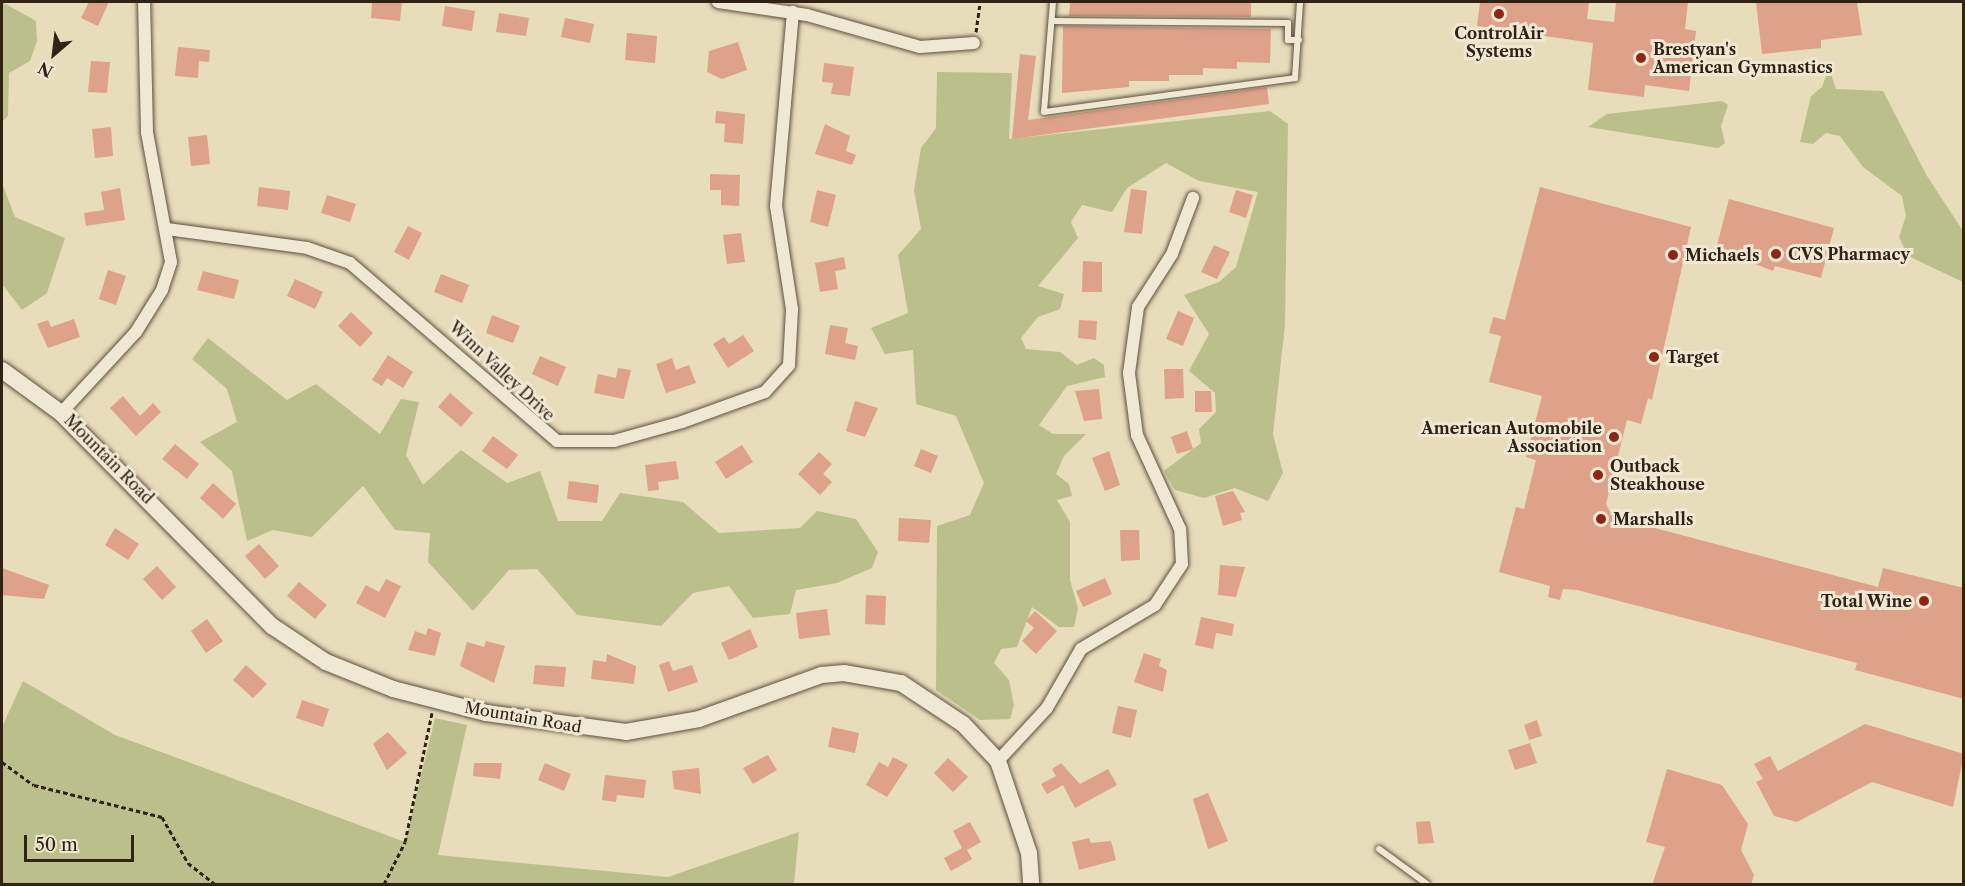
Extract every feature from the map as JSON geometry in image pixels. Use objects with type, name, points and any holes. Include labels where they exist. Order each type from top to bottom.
[{"type":"street","points":[[61,412],[153,309],[171,262],[167,229],[147,132],[144,2]]},
{"type":"street","points":[[718,2],[793,12],[920,47],[974,43]]},
{"type":"street","name":"Winn Valley Drive","points":[[167,229],[307,248],[350,263],[557,441],[614,441],[682,422],[765,392],[789,365],[792,309],[776,206],[793,12]]},
{"type":"street","points":[[998,761],[1047,708],[1081,649],[1155,605],[1182,564],[1180,529],[1137,435],[1129,373],[1138,308],[1172,254],[1193,198]]},
{"type":"street","name":"Mountain Road","points":[[2,370],[61,412],[298,645],[361,677],[434,700],[564,727],[626,732],[699,719],[795,682],[844,673],[901,683],[963,724],[998,761],[1029,853],[1031,885]]},
{"type":"lane","points":[[1053,2],[1044,112],[1295,78],[1300,2]]},
{"type":"lane","points":[[1052,21],[1288,23],[1288,40],[1299,40]]},
{"type":"lane","points":[[1379,849],[1427,885]]},
{"type":"path","points":[[974,43],[980,2]]},
{"type":"path","points":[[383,884],[405,842],[434,700]]},
{"type":"path","points":[[2,762],[34,785],[162,817],[188,863],[214,885]]},
{"type":"green space","points":[[2,2],[36,21],[37,41],[30,61],[9,73],[8,116],[2,122]]},
{"type":"green space","points":[[1829,68],[1836,89],[1883,91],[1927,176],[1963,231],[1963,282],[1908,256],[1899,237],[1906,216],[1902,196],[1863,167],[1840,136],[1826,133],[1813,144],[1800,142],[1811,96],[1822,87]]},
{"type":"green space","points":[[937,72],[1012,73],[1009,139],[1270,111],[1288,124],[1285,325],[1273,434],[1283,473],[1268,501],[1235,488],[1204,498],[1175,490],[1164,471],[1201,443],[1199,429],[1216,412],[1215,393],[1189,371],[1209,334],[1184,295],[1219,282],[1236,267],[1258,192],[1199,181],[1166,163],[1127,188],[1112,212],[1082,205],[1071,222],[1078,238],[1038,286],[1064,294],[1060,309],[1038,317],[1021,338],[1026,349],[1060,352],[1077,365],[1094,358],[1104,365],[1105,377],[1067,386],[1039,425],[1053,434],[1086,434],[1064,456],[1056,474],[1069,484],[1072,496],[1057,500],[1070,522],[1070,580],[1078,608],[1074,627],[1059,627],[1032,607],[1017,647],[1001,649],[994,663],[1009,680],[1014,705],[1010,719],[980,720],[936,690],[937,526],[970,515],[984,483],[956,416],[916,404],[913,350],[885,354],[871,328],[908,313],[898,255],[921,229],[914,190],[921,148],[936,128]]},
{"type":"green space","points":[[1722,101],[1728,105],[1721,126],[1725,143],[1718,148],[1588,127],[1607,114]]},
{"type":"green space","points":[[2,183],[15,217],[65,238],[47,293],[22,310],[2,284]]},
{"type":"green space","points":[[208,338],[287,400],[316,384],[380,434],[401,399],[419,402],[406,455],[423,485],[461,450],[507,483],[540,471],[558,521],[602,521],[620,493],[683,502],[719,533],[800,528],[817,511],[856,519],[878,552],[872,568],[837,583],[796,590],[790,614],[753,618],[729,586],[693,593],[661,626],[577,615],[537,569],[509,570],[473,611],[428,562],[430,533],[395,530],[363,486],[312,537],[273,530],[247,541],[232,471],[200,442],[237,422],[227,389],[192,359]]},
{"type":"green space","points":[[23,681],[115,735],[405,842],[435,718],[467,725],[438,855],[668,877],[799,832],[794,884],[2,884],[2,727]]},
{"type":"building","points":[[89,2],[109,2],[98,26],[81,18]]},
{"type":"building","points":[[372,2],[402,2],[400,21],[371,18]]},
{"type":"building","points":[[1070,2],[1251,2],[1251,17],[1069,16]]},
{"type":"building","name":"Brestyan's American Gymnastics","points":[[1480,2],[1589,2],[1587,19],[1614,22],[1616,2],[1688,2],[1685,29],[1696,31],[1689,91],[1645,85],[1644,97],[1588,90],[1593,43],[1477,26]]},
{"type":"building","points":[[1756,2],[1857,2],[1862,35],[1821,40],[1821,48],[1762,54]]},
{"type":"building","points":[[445,6],[475,11],[472,31],[442,26]]},
{"type":"building","points":[[499,13],[529,18],[526,36],[496,32]]},
{"type":"building","points":[[565,18],[594,24],[590,43],[561,37]]},
{"type":"building","points":[[1063,26],[1271,29],[1270,63],[1237,62],[1237,69],[1203,68],[1203,75],[1169,75],[1169,81],[1129,81],[1129,87],[1062,93]]},
{"type":"building","points":[[627,33],[657,36],[655,63],[625,60]]},
{"type":"building","points":[[738,42],[747,70],[722,79],[707,72],[709,51]]},
{"type":"building","points":[[178,47],[210,50],[209,62],[199,61],[198,78],[175,76]]},
{"type":"building","points":[[1020,54],[1036,56],[1028,120],[1267,87],[1269,104],[1012,139]]},
{"type":"building","points":[[91,61],[110,62],[107,93],[88,92]]},
{"type":"building","points":[[824,63],[854,67],[850,96],[831,94],[833,83],[822,82]]},
{"type":"building","points":[[716,111],[745,114],[743,144],[724,142],[725,124],[715,123]]},
{"type":"building","points":[[825,124],[850,136],[846,151],[856,155],[852,165],[815,154]]},
{"type":"building","points":[[111,127],[113,156],[95,158],[92,129]]},
{"type":"building","points":[[207,135],[210,164],[191,166],[188,137]]},
{"type":"building","points":[[710,174],[740,175],[739,206],[721,205],[721,190],[710,190]]},
{"type":"building","points":[[259,187],[290,191],[288,210],[257,206]]},
{"type":"building","points":[[1540,187],[1691,227],[1652,400],[1648,398],[1641,424],[1627,420],[1606,504],[1613,517],[1878,587],[1883,568],[1964,588],[1964,699],[1855,670],[1857,663],[1577,590],[1563,589],[1560,600],[1548,597],[1550,586],[1499,572],[1516,507],[1524,509],[1536,460],[1526,457],[1542,396],[1489,382],[1501,336],[1489,333],[1493,317],[1505,320]]},
{"type":"building","points":[[120,188],[125,220],[86,226],[84,213],[104,210],[101,192]]},
{"type":"building","points":[[1131,189],[1147,191],[1142,234],[1124,232]]},
{"type":"building","points":[[817,190],[836,195],[828,227],[810,222]]},
{"type":"building","points":[[1236,190],[1253,195],[1246,218],[1229,212]]},
{"type":"building","points":[[327,195],[356,204],[350,222],[321,213]]},
{"type":"building","points":[[1729,199],[1834,228],[1821,278],[1775,266],[1773,271],[1716,249]]},
{"type":"building","points":[[408,226],[422,233],[409,260],[394,252]]},
{"type":"building","points":[[741,233],[745,262],[727,264],[723,235]]},
{"type":"building","points":[[1214,245],[1230,252],[1217,279],[1201,272]]},
{"type":"building","points":[[844,257],[846,269],[835,271],[838,289],[820,292],[815,263]]},
{"type":"building","points":[[1083,261],[1102,262],[1102,292],[1082,292]]},
{"type":"building","points":[[108,270],[126,276],[116,305],[99,299]]},
{"type":"building","points":[[203,271],[239,280],[234,299],[197,290]]},
{"type":"building","points":[[441,274],[469,285],[462,303],[434,292]]},
{"type":"building","points":[[295,279],[323,292],[315,309],[287,296]]},
{"type":"building","points":[[1178,311],[1194,318],[1183,346],[1166,339]]},
{"type":"building","points":[[351,312],[373,333],[360,347],[338,326]]},
{"type":"building","points":[[492,315],[520,326],[513,343],[486,333]]},
{"type":"building","points":[[74,319],[80,337],[48,348],[37,324],[48,320],[51,327]]},
{"type":"building","points":[[1079,320],[1097,321],[1096,340],[1078,338]]},
{"type":"building","points":[[830,325],[848,328],[845,343],[858,346],[855,360],[825,354]]},
{"type":"building","points":[[743,335],[754,351],[728,368],[713,344],[724,337],[729,344]]},
{"type":"building","points":[[388,355],[413,372],[403,388],[387,378],[382,386],[372,380]]},
{"type":"building","points":[[540,356],[566,367],[558,386],[532,374]]},
{"type":"building","points":[[672,358],[676,370],[689,365],[696,383],[666,393],[656,364]]},
{"type":"building","points":[[618,368],[631,370],[624,399],[594,393],[598,374],[616,378]]},
{"type":"building","points":[[1164,369],[1183,369],[1184,398],[1165,399]]},
{"type":"building","points":[[1099,389],[1102,419],[1084,421],[1075,391]]},
{"type":"building","points":[[1195,391],[1211,391],[1212,412],[1195,412]]},
{"type":"building","points":[[450,393],[473,413],[461,427],[438,407]]},
{"type":"building","points":[[123,396],[140,416],[153,403],[161,412],[136,436],[110,408]]},
{"type":"building","points":[[855,401],[878,408],[865,437],[846,431]]},
{"type":"building","points":[[1187,431],[1193,449],[1177,454],[1171,437]]},
{"type":"building","points":[[493,436],[518,455],[507,469],[482,451]]},
{"type":"building","points":[[175,444],[199,464],[187,479],[162,459]]},
{"type":"building","points":[[742,445],[753,462],[726,479],[715,462]]},
{"type":"building","points":[[921,449],[938,456],[931,473],[914,466]]},
{"type":"building","points":[[1109,451],[1120,485],[1105,491],[1092,458]]},
{"type":"building","points":[[819,452],[832,464],[823,474],[832,482],[820,495],[798,474]]},
{"type":"building","points":[[676,461],[679,479],[658,482],[659,490],[648,491],[645,465]]},
{"type":"building","points":[[569,481],[599,485],[597,503],[567,499]]},
{"type":"building","points":[[213,483],[236,504],[223,519],[200,498]]},
{"type":"building","points":[[1233,491],[1245,512],[1240,513],[1242,520],[1223,526],[1215,496]]},
{"type":"building","points":[[899,518],[931,520],[929,543],[898,541]]},
{"type":"building","points":[[115,528],[139,544],[128,560],[105,545]]},
{"type":"building","points":[[1120,530],[1139,530],[1140,560],[1121,561]]},
{"type":"building","points":[[259,544],[279,566],[265,579],[245,556]]},
{"type":"building","points":[[1220,565],[1245,567],[1236,597],[1218,595]]},
{"type":"building","points":[[157,566],[176,587],[162,600],[143,579]]},
{"type":"building","points":[[2,568],[49,585],[44,599],[2,595]]},
{"type":"building","points":[[1105,578],[1112,594],[1083,607],[1076,591]]},
{"type":"building","points":[[386,579],[401,586],[385,618],[356,603],[366,585],[379,592]]},
{"type":"building","points":[[299,582],[327,605],[315,619],[287,596]]},
{"type":"building","points":[[866,595],[886,596],[885,625],[865,624]]},
{"type":"building","points":[[827,609],[830,635],[799,639],[796,613]]},
{"type":"building","points":[[1035,611],[1057,631],[1036,654],[1022,641],[1034,628],[1026,621]]},
{"type":"building","points":[[1201,617],[1234,624],[1232,636],[1216,633],[1213,649],[1195,645]]},
{"type":"building","points":[[207,619],[223,641],[206,653],[191,631]]},
{"type":"building","points":[[428,628],[441,633],[435,656],[408,650],[415,631],[426,635]]},
{"type":"building","points":[[750,629],[758,647],[729,660],[721,643]]},
{"type":"building","points":[[486,641],[505,646],[494,683],[460,666],[467,642],[484,647]]},
{"type":"building","points":[[1144,653],[1161,659],[1159,666],[1167,670],[1163,692],[1134,682]]},
{"type":"building","points":[[607,654],[636,666],[634,684],[591,679],[593,660],[606,662]]},
{"type":"building","points":[[669,661],[673,671],[692,665],[698,682],[668,692],[659,665]]},
{"type":"building","points":[[246,665],[267,684],[253,698],[233,680]]},
{"type":"building","points":[[535,665],[566,667],[564,687],[533,684]]},
{"type":"building","points":[[302,700],[329,709],[323,727],[296,718]]},
{"type":"building","points":[[1118,706],[1137,710],[1131,738],[1112,733]]},
{"type":"building","points":[[1537,720],[1542,736],[1529,740],[1524,725]]},
{"type":"building","points":[[1865,724],[1964,754],[1953,807],[1872,782],[1797,822],[1774,816],[1756,782],[1763,779],[1754,764],[1770,756],[1778,771]]},
{"type":"building","points":[[832,727],[859,733],[855,753],[828,747]]},
{"type":"building","points":[[388,732],[407,753],[387,770],[373,744]]},
{"type":"building","points":[[1530,743],[1537,763],[1515,770],[1508,750]]},
{"type":"building","points":[[768,755],[777,770],[753,784],[743,768]]},
{"type":"building","points":[[893,757],[908,765],[887,797],[866,785],[879,762],[888,767]]},
{"type":"building","points":[[948,758],[968,777],[953,792],[934,773]]},
{"type":"building","points":[[474,763],[502,763],[500,779],[473,776]]},
{"type":"building","points":[[545,763],[571,774],[564,791],[538,780]]},
{"type":"building","points":[[1061,763],[1080,784],[1108,769],[1117,785],[1075,808],[1063,785],[1047,794],[1041,784],[1056,776],[1052,769]]},
{"type":"building","points":[[699,768],[701,794],[674,789],[672,771]]},
{"type":"building","points":[[1667,769],[1722,785],[1748,824],[1741,850],[1754,875],[1751,885],[1652,885],[1665,847],[1646,842]]},
{"type":"building","points":[[605,775],[646,780],[644,798],[617,795],[616,802],[602,800]]},
{"type":"building","points":[[1208,793],[1228,841],[1208,849],[1193,799]]},
{"type":"building","points":[[1430,821],[1434,843],[1418,844],[1416,822]]},
{"type":"building","points":[[970,822],[981,842],[967,850],[972,859],[951,871],[944,858],[962,848],[953,831]]},
{"type":"building","points":[[1089,838],[1091,843],[1111,841],[1116,860],[1079,870],[1072,842]]},
{"type":"place","name":"ControlAir Systems","points":[[1499,14]]},
{"type":"place","name":"Brestyan's American Gymnastics","points":[[1641,58]]},
{"type":"place","name":"CVS Pharmacy","points":[[1776,254]]},
{"type":"place","name":"Michaels","points":[[1673,255]]},
{"type":"place","name":"Target","points":[[1654,357]]},
{"type":"place","name":"American Automobile Association","points":[[1614,437]]},
{"type":"place","name":"Outback Steakhouse","points":[[1598,475]]},
{"type":"place","name":"Marshalls","points":[[1601,519]]},
{"type":"place","name":"Total Wine","points":[[1924,601]]}]
